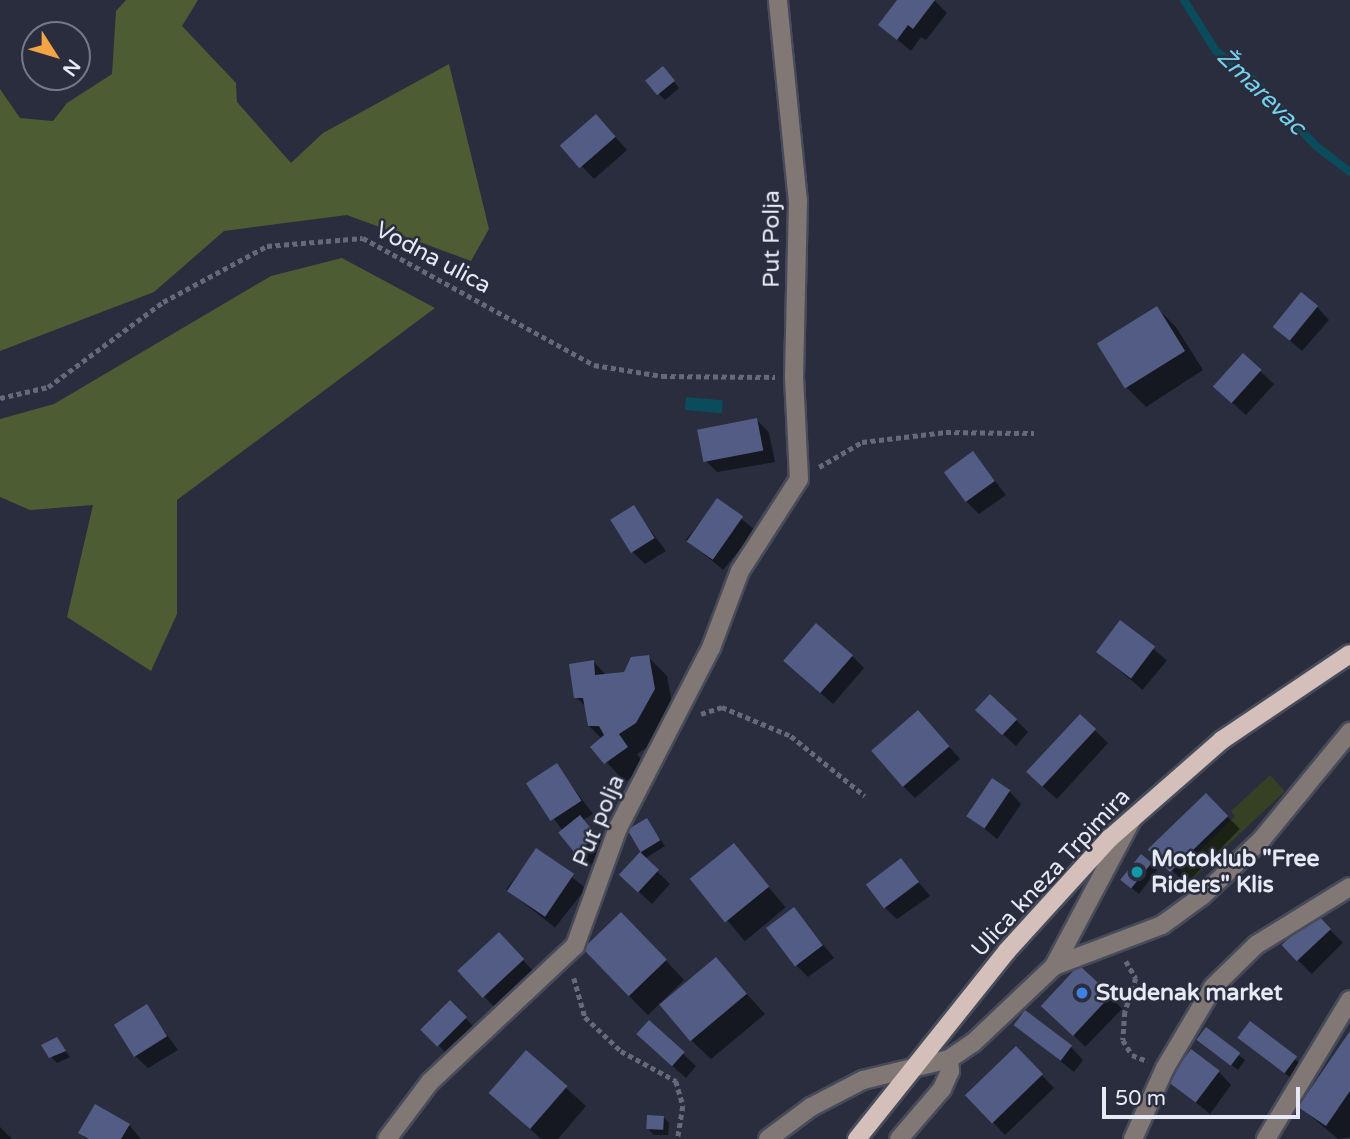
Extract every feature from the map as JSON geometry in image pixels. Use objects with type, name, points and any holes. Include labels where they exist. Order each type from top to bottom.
[{"type":"main road","name":"Ulica kneza Trpimira","points":[[858,1139],[909,1070],[1007,951],[1132,819],[1222,740],[1350,654]]},
{"type":"street","name":"Put Polja","points":[[778,0],[798,202],[793,377],[799,479]]},
{"type":"street","name":"Put polja","points":[[387,1139],[430,1082],[575,946],[618,828],[711,648],[740,571],[799,479]]},
{"type":"street","points":[[1054,965],[1117,946],[1162,925],[1202,896],[1262,839],[1350,732]]},
{"type":"street","points":[[768,1139],[811,1107],[863,1080],[949,1059],[973,1043],[1054,965],[1132,819]]},
{"type":"street","points":[[1133,1139],[1165,1068],[1213,987],[1256,945],[1350,887]]},
{"type":"street","points":[[1266,1139],[1350,1000]]},
{"type":"street","points":[[900,1139],[942,1089],[950,1071],[949,1059]]},
{"type":"path","name":"Vodna ulica","points":[[0,398],[48,387],[163,302],[267,246],[363,239],[594,365],[662,376],[793,377]]},
{"type":"path","points":[[799,479],[862,442],[946,432],[1034,433]]},
{"type":"path","points":[[671,724],[722,707],[791,736],[864,796]]},
{"type":"path","points":[[575,946],[574,988],[585,1017],[621,1051],[676,1081],[683,1106],[678,1139]]},
{"type":"path","points":[[1117,946],[1136,978],[1125,1012],[1123,1040],[1132,1055],[1165,1068]]},
{"type":"green space","points":[[126,0],[198,0],[182,26],[236,83],[237,102],[291,163],[323,133],[449,64],[489,229],[471,261],[347,215],[224,231],[154,292],[0,351],[0,89],[20,118],[53,121],[67,103],[86,91],[91,91],[91,88],[112,74],[116,11]]},
{"type":"green space","points":[[342,258],[435,308],[177,500],[177,614],[151,671],[67,617],[93,505],[30,510],[0,497],[0,419],[54,404],[271,276]]},
{"type":"green space","points":[[1270,775],[1285,791],[1190,881],[1180,870],[1235,816],[1231,811]]},
{"type":"water","points":[[686,397],[723,400],[722,413],[685,410]]},
{"type":"building","points":[[897,0],[935,0],[913,29],[908,25],[897,40],[878,25]]},
{"type":"building","points":[[663,66],[675,81],[657,95],[645,80]]},
{"type":"building","points":[[596,114],[616,137],[579,168],[560,145]]},
{"type":"building","points":[[1301,292],[1318,306],[1290,341],[1273,327]]},
{"type":"building","points":[[1157,306],[1185,351],[1125,389],[1097,344]]},
{"type":"building","points":[[1243,353],[1262,370],[1231,403],[1213,386]]},
{"type":"building","points":[[757,418],[763,450],[703,462],[697,430]]},
{"type":"building","points":[[973,451],[995,481],[966,502],[944,472]]},
{"type":"building","points":[[717,498],[743,516],[713,560],[687,541]]},
{"type":"building","points":[[634,505],[655,538],[631,553],[610,520]]},
{"type":"building","points":[[1120,620],[1155,646],[1131,678],[1096,652]]},
{"type":"building","points":[[816,623],[853,655],[820,693],[783,661]]},
{"type":"building","points":[[649,655],[655,689],[636,723],[619,734],[628,747],[604,764],[590,747],[604,735],[599,726],[588,726],[583,698],[574,698],[569,664],[594,660],[595,675],[624,672],[631,657]]},
{"type":"building","points":[[990,694],[1017,719],[1002,735],[975,710]]},
{"type":"building","points":[[918,710],[949,746],[903,787],[871,751]]},
{"type":"building","points":[[1080,714],[1096,729],[1042,787],[1026,772]]},
{"type":"building","points":[[557,763],[582,801],[550,821],[526,783]]},
{"type":"building","points":[[992,778],[1010,790],[985,828],[966,816]]},
{"type":"building","points":[[1206,793],[1228,816],[1170,872],[1148,849]]},
{"type":"building","points":[[580,815],[597,836],[575,854],[558,833]]},
{"type":"building","points":[[647,818],[660,840],[641,852],[627,830]]},
{"type":"building","points":[[734,843],[769,887],[725,922],[690,879]]},
{"type":"building","points":[[536,848],[574,874],[545,917],[507,891]]},
{"type":"building","points":[[640,852],[659,870],[638,892],[619,875]]},
{"type":"building","name":"Motoklub \"Free Riders\" Klis","points":[[1141,854],[1152,863],[1131,888],[1120,880]]},
{"type":"building","points":[[901,858],[919,882],[884,908],[866,884]]},
{"type":"building","points":[[794,907],[823,945],[795,966],[766,928]]},
{"type":"building","points":[[621,912],[667,959],[629,996],[583,949]]},
{"type":"building","points":[[1316,913],[1331,929],[1297,961],[1282,945]]},
{"type":"building","points":[[499,932],[524,959],[483,998],[457,971]]},
{"type":"building","points":[[716,957],[747,994],[690,1041],[659,1005]]},
{"type":"building","points":[[1079,965],[1111,995],[1073,1036],[1041,1006]]},
{"type":"building","points":[[450,1000],[467,1017],[437,1047],[420,1030]]},
{"type":"building","points":[[147,1004],[167,1036],[134,1057],[114,1025]]},
{"type":"building","points":[[1025,1010],[1072,1046],[1061,1061],[1014,1025]]},
{"type":"building","points":[[649,1020],[685,1052],[672,1066],[636,1034]]},
{"type":"building","points":[[1250,1021],[1297,1057],[1284,1073],[1237,1038]]},
{"type":"building","points":[[1206,1027],[1240,1053],[1231,1066],[1196,1040]]},
{"type":"building","points":[[1350,1031],[1350,1091],[1326,1126],[1298,1107]]},
{"type":"building","points":[[57,1037],[66,1051],[49,1058],[41,1045]]},
{"type":"building","points":[[1016,1046],[1043,1074],[992,1123],[965,1095]]},
{"type":"building","points":[[1191,1049],[1220,1071],[1196,1103],[1167,1081]]},
{"type":"building","points":[[526,1050],[568,1086],[530,1129],[489,1093]]},
{"type":"building","points":[[95,1104],[130,1124],[121,1139],[89,1139],[78,1133]]},
{"type":"building","points":[[647,1115],[664,1116],[663,1130],[646,1129]]},
{"type":"waterway","name":"Žmarevac","points":[[1184,0],[1216,51],[1254,80],[1316,146],[1350,172]]},
{"type":"place","name":"Motoklub \"Free Riders\" Klis","points":[[1137,872]]},
{"type":"place","name":"Studenak market","points":[[1082,993]]}]
